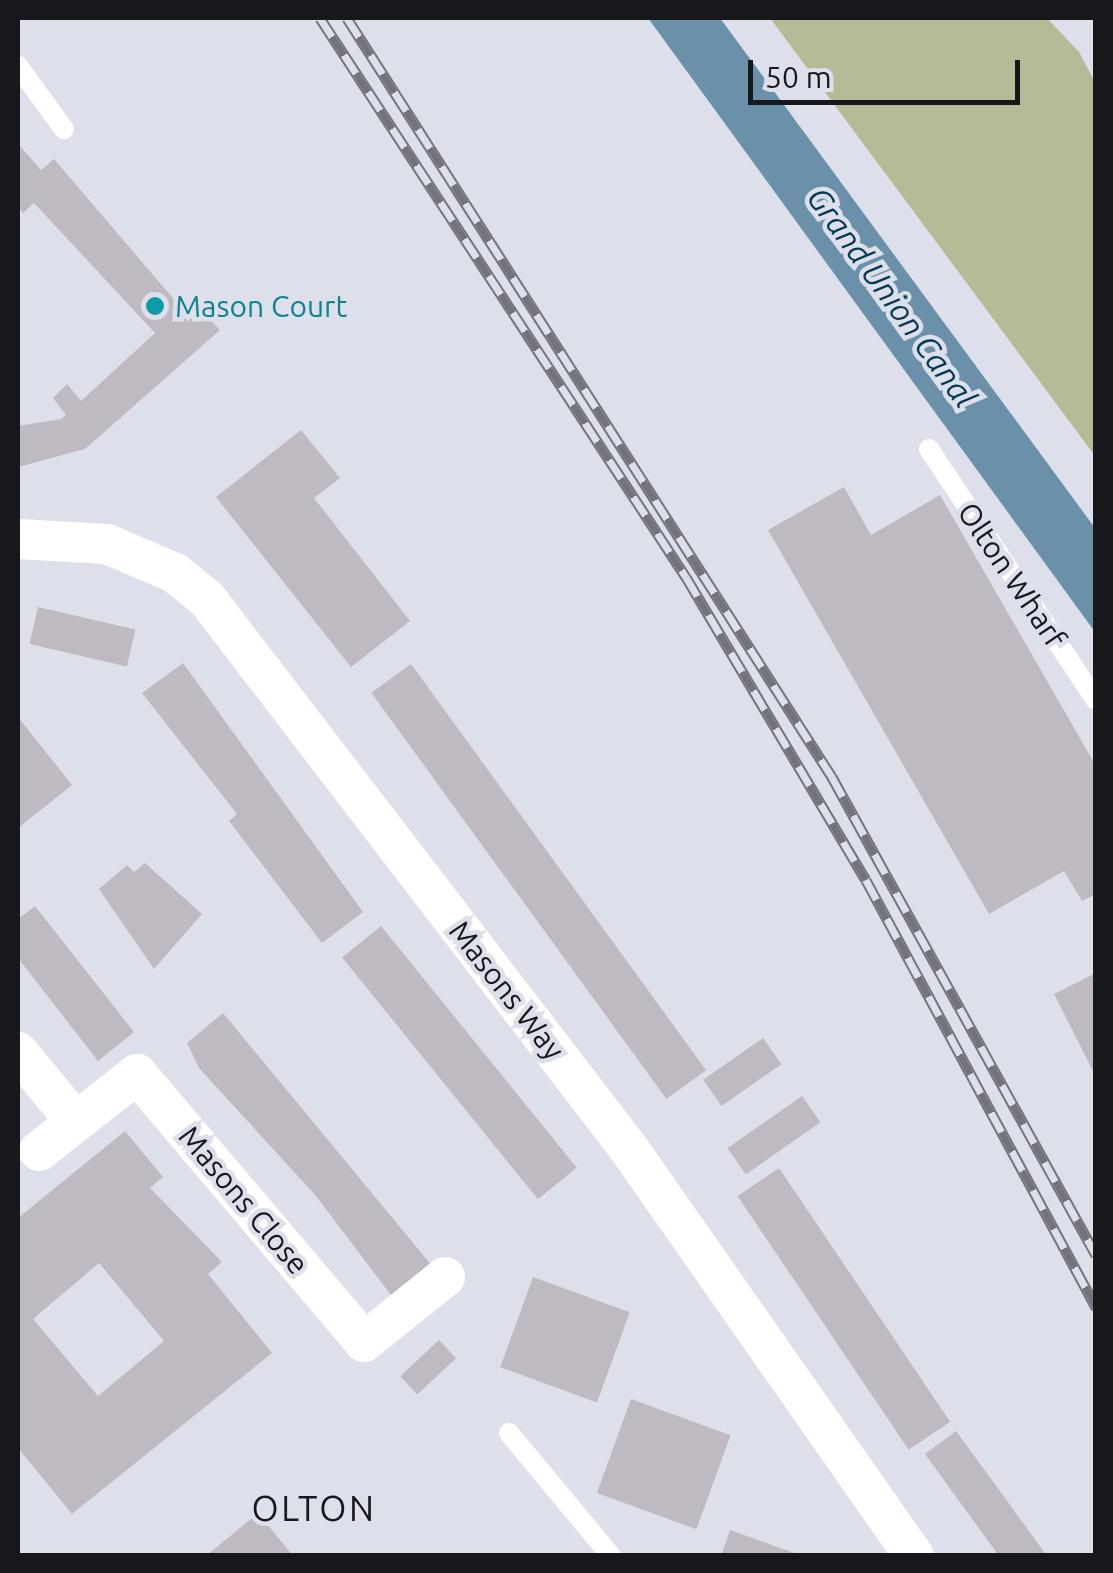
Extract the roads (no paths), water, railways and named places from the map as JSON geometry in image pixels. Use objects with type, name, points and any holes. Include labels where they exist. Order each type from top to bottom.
[{"type":"street","name":"Masons Way","points":[[18,539],[107,544],[175,573],[206,599],[629,1149],[914,1556]]},
{"type":"street","points":[[18,1052],[75,1121]]},
{"type":"street","name":"Masons Close","points":[[40,1151],[137,1074],[364,1342],[445,1277]]},
{"type":"lane","points":[[18,66],[64,129]]},
{"type":"lane","name":"Olton Wharf","points":[[929,449],[1096,700]]},
{"type":"lane","points":[[509,1432],[612,1556]]},
{"type":"water","name":"Grand Union Canal","points":[[648,18],[720,18],[1095,528],[1095,632]]},
{"type":"railway","points":[[320,18],[686,577],[866,880],[1096,1308]]},
{"type":"railway","points":[[347,18],[832,777],[1096,1255]]},
{"type":"place","name":"Mason Court","points":[[155,306]]},
{"type":"district","name":"OLTON","points":[[314,1508]]}]
